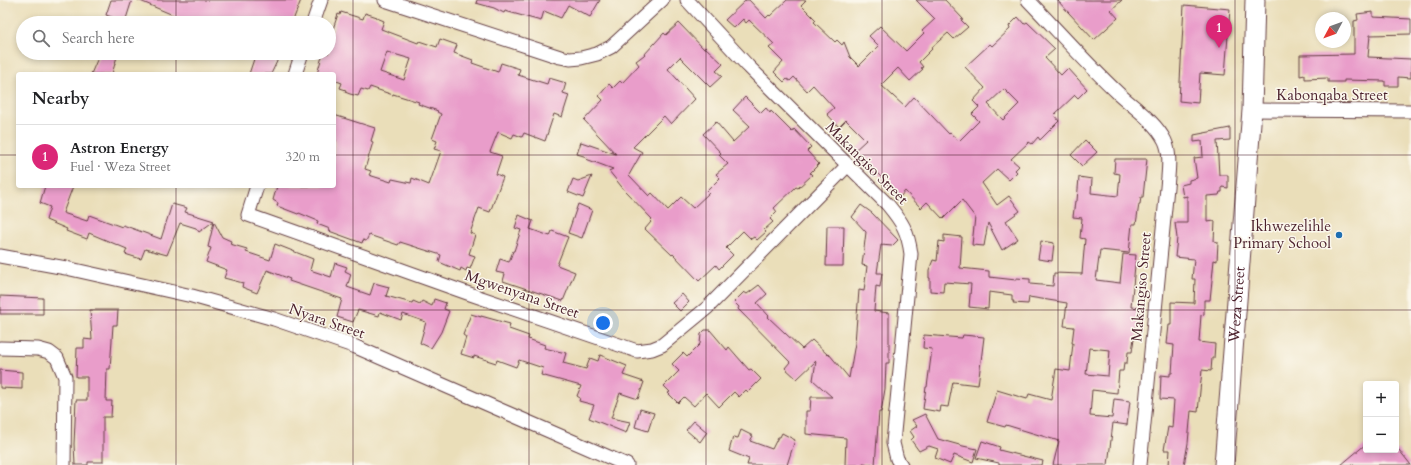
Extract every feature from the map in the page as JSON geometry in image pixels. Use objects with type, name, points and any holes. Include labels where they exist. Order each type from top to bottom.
[{"type":"street","points":[[315,16],[321,0]]},
{"type":"street","points":[[385,0],[570,59],[597,54],[611,47],[662,0]]},
{"type":"street","name":"Makangiso Street","points":[[687,0],[748,66],[888,205],[902,222],[909,239],[911,254],[893,443],[901,465]]},
{"type":"street","name":"Makangiso Street","points":[[1028,0],[1117,92],[1148,120],[1163,138],[1167,147],[1169,158],[1168,177],[1140,465]]},
{"type":"street","name":"Weza Street","points":[[1224,465],[1252,110],[1255,0]]},
{"type":"street","points":[[296,72],[300,60]]},
{"type":"street","name":"Kabonqaba Street","points":[[1252,110],[1411,111]]},
{"type":"street","name":"Mgwenyana Street","points":[[256,188],[248,215],[637,351],[662,346],[707,308],[848,165]]},
{"type":"street","name":"Nyara Street","points":[[0,256],[74,270],[192,296],[274,319],[356,347],[627,465]]},
{"type":"street","points":[[0,348],[38,349],[49,352],[57,358],[65,377],[64,465]]},
{"type":"building","points":[[111,0],[132,0],[127,16],[106,15]]},
{"type":"building","points":[[138,0],[301,0],[295,16],[175,16]]},
{"type":"building","points":[[477,0],[600,0],[590,17],[568,5],[561,18],[544,11],[541,21],[505,11],[504,13],[494,8],[476,3]]},
{"type":"building","points":[[746,0],[749,0],[766,18],[787,0],[806,0],[801,5],[816,20],[814,22],[835,42],[837,40],[842,45],[844,42],[850,57],[859,66],[879,46],[869,36],[880,26],[906,51],[924,33],[922,31],[935,19],[916,0],[945,0],[963,19],[961,20],[968,27],[954,39],[948,33],[931,48],[932,49],[919,62],[923,67],[921,68],[923,69],[910,81],[898,68],[881,85],[905,107],[914,97],[949,134],[950,133],[959,141],[979,121],[972,114],[979,107],[973,101],[985,88],[965,67],[990,44],[992,46],[1010,29],[1009,26],[1018,17],[1024,24],[1027,22],[1055,49],[1045,58],[1061,75],[1068,68],[1087,89],[1078,98],[1075,95],[1054,115],[1059,121],[1040,140],[1038,137],[1032,144],[1029,142],[1011,159],[1019,166],[1015,170],[1017,172],[1009,180],[997,169],[982,183],[997,205],[1009,196],[1020,211],[1006,221],[1018,239],[1002,250],[988,223],[984,246],[972,245],[975,217],[962,200],[943,219],[927,202],[921,208],[905,191],[900,197],[877,173],[875,176],[853,152],[866,140],[846,120],[839,127],[827,114],[834,108],[813,85],[807,91],[794,77],[790,81],[787,79],[784,82],[774,72],[783,62],[769,48],[774,44],[749,20],[746,23],[743,19],[734,28],[725,20]],"holes":[[[1004,89],[1019,104],[1003,120],[988,104]]]},
{"type":"building","points":[[1057,0],[1122,0],[1111,10],[1118,18],[1094,40]]},
{"type":"building","points":[[1184,5],[1230,9],[1225,75],[1200,73],[1198,103],[1179,101]]},
{"type":"building","points":[[341,12],[363,19],[365,13],[377,17],[384,21],[381,29],[418,43],[419,41],[437,47],[440,39],[457,45],[454,53],[473,60],[472,63],[498,72],[501,63],[520,69],[518,75],[547,84],[549,78],[566,83],[563,93],[569,95],[562,117],[554,114],[545,141],[524,133],[522,137],[514,134],[512,138],[498,132],[490,152],[502,156],[496,174],[503,177],[490,212],[479,208],[470,233],[475,235],[469,254],[475,256],[470,269],[467,268],[466,271],[461,268],[460,271],[439,262],[441,255],[400,242],[398,245],[369,235],[366,241],[363,240],[362,243],[329,231],[330,229],[317,224],[318,221],[277,206],[278,203],[273,200],[276,188],[336,188],[336,116],[375,128],[371,141],[373,142],[365,169],[371,171],[369,175],[391,182],[392,179],[411,183],[412,178],[429,185],[441,151],[434,149],[437,141],[432,139],[441,114],[437,112],[438,111],[418,104],[419,102],[370,87],[368,91],[361,89],[358,96],[350,94],[345,92],[346,90],[340,88],[342,83],[336,81],[336,72],[318,72],[321,60],[336,60],[336,20],[338,14],[340,15]],"holes":[[[387,52],[411,59],[404,80],[380,72]]]},
{"type":"building","points":[[1373,12],[1373,17],[1411,19],[1411,34],[1370,35],[1368,57],[1411,59],[1411,78],[1398,77],[1398,86],[1385,86],[1385,81],[1344,80],[1344,82],[1328,82],[1328,78],[1305,79],[1305,75],[1300,76],[1300,55],[1354,54],[1354,21],[1358,20],[1357,14]]},
{"type":"building","points":[[679,23],[704,49],[705,47],[723,64],[716,71],[722,76],[710,87],[680,57],[668,69],[695,99],[671,124],[664,116],[633,147],[642,152],[629,175],[649,196],[652,193],[668,210],[681,197],[693,208],[709,193],[707,191],[720,178],[716,174],[728,164],[719,155],[721,153],[703,134],[716,122],[733,142],[750,126],[733,110],[745,97],[761,113],[766,108],[792,132],[794,129],[811,147],[807,151],[819,164],[810,173],[812,175],[798,188],[796,187],[774,208],[777,212],[770,219],[773,222],[764,230],[766,232],[757,240],[754,237],[751,239],[743,231],[726,248],[733,255],[719,269],[716,265],[699,281],[673,254],[672,255],[645,229],[652,219],[625,191],[609,171],[613,169],[577,154],[581,142],[616,154],[584,120],[603,100],[599,96],[609,84],[613,88],[620,81],[622,83],[639,65],[636,61],[644,55],[664,33],[666,35]]},
{"type":"building","points":[[97,60],[116,60],[113,72],[92,72]]},
{"type":"building","points":[[254,60],[278,60],[272,72],[250,72]]},
{"type":"building","points":[[1230,128],[1230,140],[1217,141],[1219,175],[1228,175],[1228,188],[1222,187],[1222,192],[1220,192],[1219,195],[1207,196],[1207,222],[1215,221],[1214,241],[1218,242],[1217,261],[1214,260],[1210,300],[1204,300],[1204,314],[1201,315],[1199,342],[1215,344],[1214,358],[1212,358],[1211,371],[1202,370],[1198,412],[1191,411],[1184,465],[1169,465],[1170,450],[1164,450],[1168,427],[1172,428],[1174,400],[1160,399],[1161,375],[1170,376],[1170,373],[1172,373],[1174,345],[1167,344],[1169,325],[1171,325],[1171,302],[1194,303],[1195,279],[1192,279],[1194,259],[1175,257],[1177,238],[1175,223],[1187,223],[1187,196],[1183,197],[1181,185],[1189,183],[1189,180],[1197,178],[1194,158],[1203,157],[1202,141],[1194,142],[1194,135]]},
{"type":"building","points":[[1085,140],[1097,152],[1082,166],[1071,155]]},
{"type":"building","points":[[1115,159],[1147,159],[1143,197],[1141,197],[1139,204],[1136,224],[1132,224],[1129,253],[1100,250],[1096,280],[1120,283],[1123,254],[1136,255],[1131,307],[1140,308],[1139,328],[1137,338],[1134,338],[1132,352],[1128,352],[1127,363],[1124,363],[1123,371],[1119,371],[1117,393],[1092,390],[1090,416],[1112,418],[1114,399],[1130,401],[1127,425],[1113,423],[1108,465],[1053,465],[1059,441],[1006,425],[1005,427],[987,422],[997,390],[1027,399],[1029,394],[1051,400],[1056,369],[1070,371],[1074,327],[1064,326],[1067,303],[1029,297],[1028,304],[1013,303],[1014,301],[1012,301],[1012,295],[989,292],[988,309],[969,307],[971,284],[944,282],[943,292],[930,291],[929,270],[933,260],[937,261],[939,241],[944,242],[944,235],[962,237],[960,268],[989,271],[989,277],[1016,280],[1016,278],[1030,279],[1030,284],[1053,286],[1054,273],[1082,274],[1085,239],[1080,238],[1082,218],[1073,217],[1075,201],[1077,201],[1079,177],[1092,179],[1091,193],[1118,196],[1120,174],[1114,173]],"holes":[[[1089,348],[1110,350],[1108,376],[1086,374]]]},
{"type":"building","points":[[592,176],[583,198],[568,192],[573,179],[578,181]]},
{"type":"building","points":[[44,188],[72,188],[63,213],[87,221],[89,215],[122,227],[123,225],[161,239],[172,204],[187,208],[185,212],[214,221],[199,232],[196,228],[180,223],[167,255],[145,249],[141,259],[125,254],[127,249],[89,233],[87,239],[66,231],[67,229],[46,220],[50,207],[40,203]]},
{"type":"building","points":[[578,204],[592,210],[582,238],[568,233]]},
{"type":"building","points":[[861,205],[872,213],[898,240],[892,246],[881,245],[877,273],[882,273],[880,287],[876,286],[874,311],[889,313],[889,363],[886,363],[885,389],[881,412],[879,412],[875,465],[863,463],[862,465],[845,465],[846,438],[806,434],[806,411],[810,411],[811,397],[832,397],[813,380],[816,361],[797,379],[785,368],[790,362],[738,309],[739,307],[734,302],[744,292],[747,294],[759,285],[767,294],[757,303],[769,316],[768,317],[802,349],[812,340],[828,355],[829,354],[849,378],[855,343],[859,290],[864,291],[867,266],[862,265],[866,232],[852,217]]},
{"type":"building","points":[[519,215],[533,221],[530,229],[550,236],[552,231],[568,237],[557,265],[575,272],[563,301],[503,281],[505,274],[496,272],[500,259],[509,262],[514,251],[521,230],[515,228]]},
{"type":"building","points":[[214,222],[222,237],[231,241],[230,244],[247,249],[246,252],[270,260],[275,244],[313,259],[310,270],[331,277],[335,263],[347,267],[345,271],[351,274],[347,287],[370,295],[374,283],[389,287],[386,296],[412,303],[413,301],[420,304],[422,301],[432,306],[434,299],[446,303],[444,309],[449,311],[441,332],[431,348],[420,343],[426,322],[403,314],[401,320],[380,312],[379,316],[358,310],[353,322],[337,317],[342,299],[289,281],[290,279],[267,270],[257,293],[242,287],[243,283],[224,278],[227,270],[206,262],[211,248],[208,247]]},
{"type":"building","points":[[827,226],[844,226],[843,266],[826,266]]},
{"type":"building","points":[[1041,241],[1054,243],[1052,261],[1038,259]]},
{"type":"building","points":[[682,294],[689,302],[680,311],[672,303]]},
{"type":"building","points":[[0,296],[43,298],[43,314],[0,314]]},
{"type":"building","points":[[90,310],[118,310],[117,325],[113,325],[110,369],[107,369],[106,401],[112,401],[111,417],[103,417],[103,462],[88,462],[88,465],[75,465],[74,444],[76,400],[87,400],[87,377],[76,377],[77,348],[84,348],[84,339],[92,340]]},
{"type":"building","points":[[471,314],[510,324],[509,329],[529,336],[528,339],[545,345],[544,348],[566,353],[563,363],[586,369],[590,358],[598,361],[600,355],[627,366],[623,375],[644,382],[638,399],[620,393],[611,418],[630,422],[626,433],[589,418],[594,405],[579,401],[580,398],[577,396],[581,386],[541,375],[543,368],[519,360],[516,367],[497,360],[496,363],[474,356],[474,358],[461,354],[466,337],[463,335]]},
{"type":"building","points":[[705,330],[710,330],[727,350],[729,347],[749,370],[751,369],[761,379],[748,392],[746,390],[739,397],[734,392],[719,407],[706,393],[694,406],[684,397],[678,403],[668,393],[670,392],[664,386],[679,371],[672,364],[683,353],[687,357],[700,344],[701,334]]},
{"type":"building","points":[[924,335],[962,338],[963,335],[984,337],[978,385],[953,382],[948,407],[941,406],[940,412],[923,409],[932,349],[923,348]]},
{"type":"building","points":[[0,370],[22,372],[22,389],[0,388]]},
{"type":"building","points":[[640,409],[654,413],[648,431],[635,427]]},
{"type":"building","points":[[925,414],[938,439],[977,449],[973,462],[954,455],[950,464],[935,458],[938,449],[929,446],[919,451],[911,440],[914,437],[910,431],[917,426],[912,420]]},
{"type":"building","points":[[694,421],[707,432],[700,442],[686,430]]},
{"type":"building","points":[[741,430],[753,436],[750,441],[772,449],[778,437],[780,437],[782,433],[795,440],[787,465],[747,465],[749,459],[729,451],[733,437],[738,438]]},
{"type":"building","points":[[982,441],[1000,447],[999,450],[1043,461],[1042,465],[999,465],[999,463],[976,458]]},
{"type":"building","points":[[1363,447],[1363,453],[1399,453],[1399,450],[1411,465],[1341,465]]},
{"type":"place","name":"Astron Energy","points":[[1219,48]]},
{"type":"place","name":"Ikhwezelihle Primary School","points":[[1339,235]]}]
